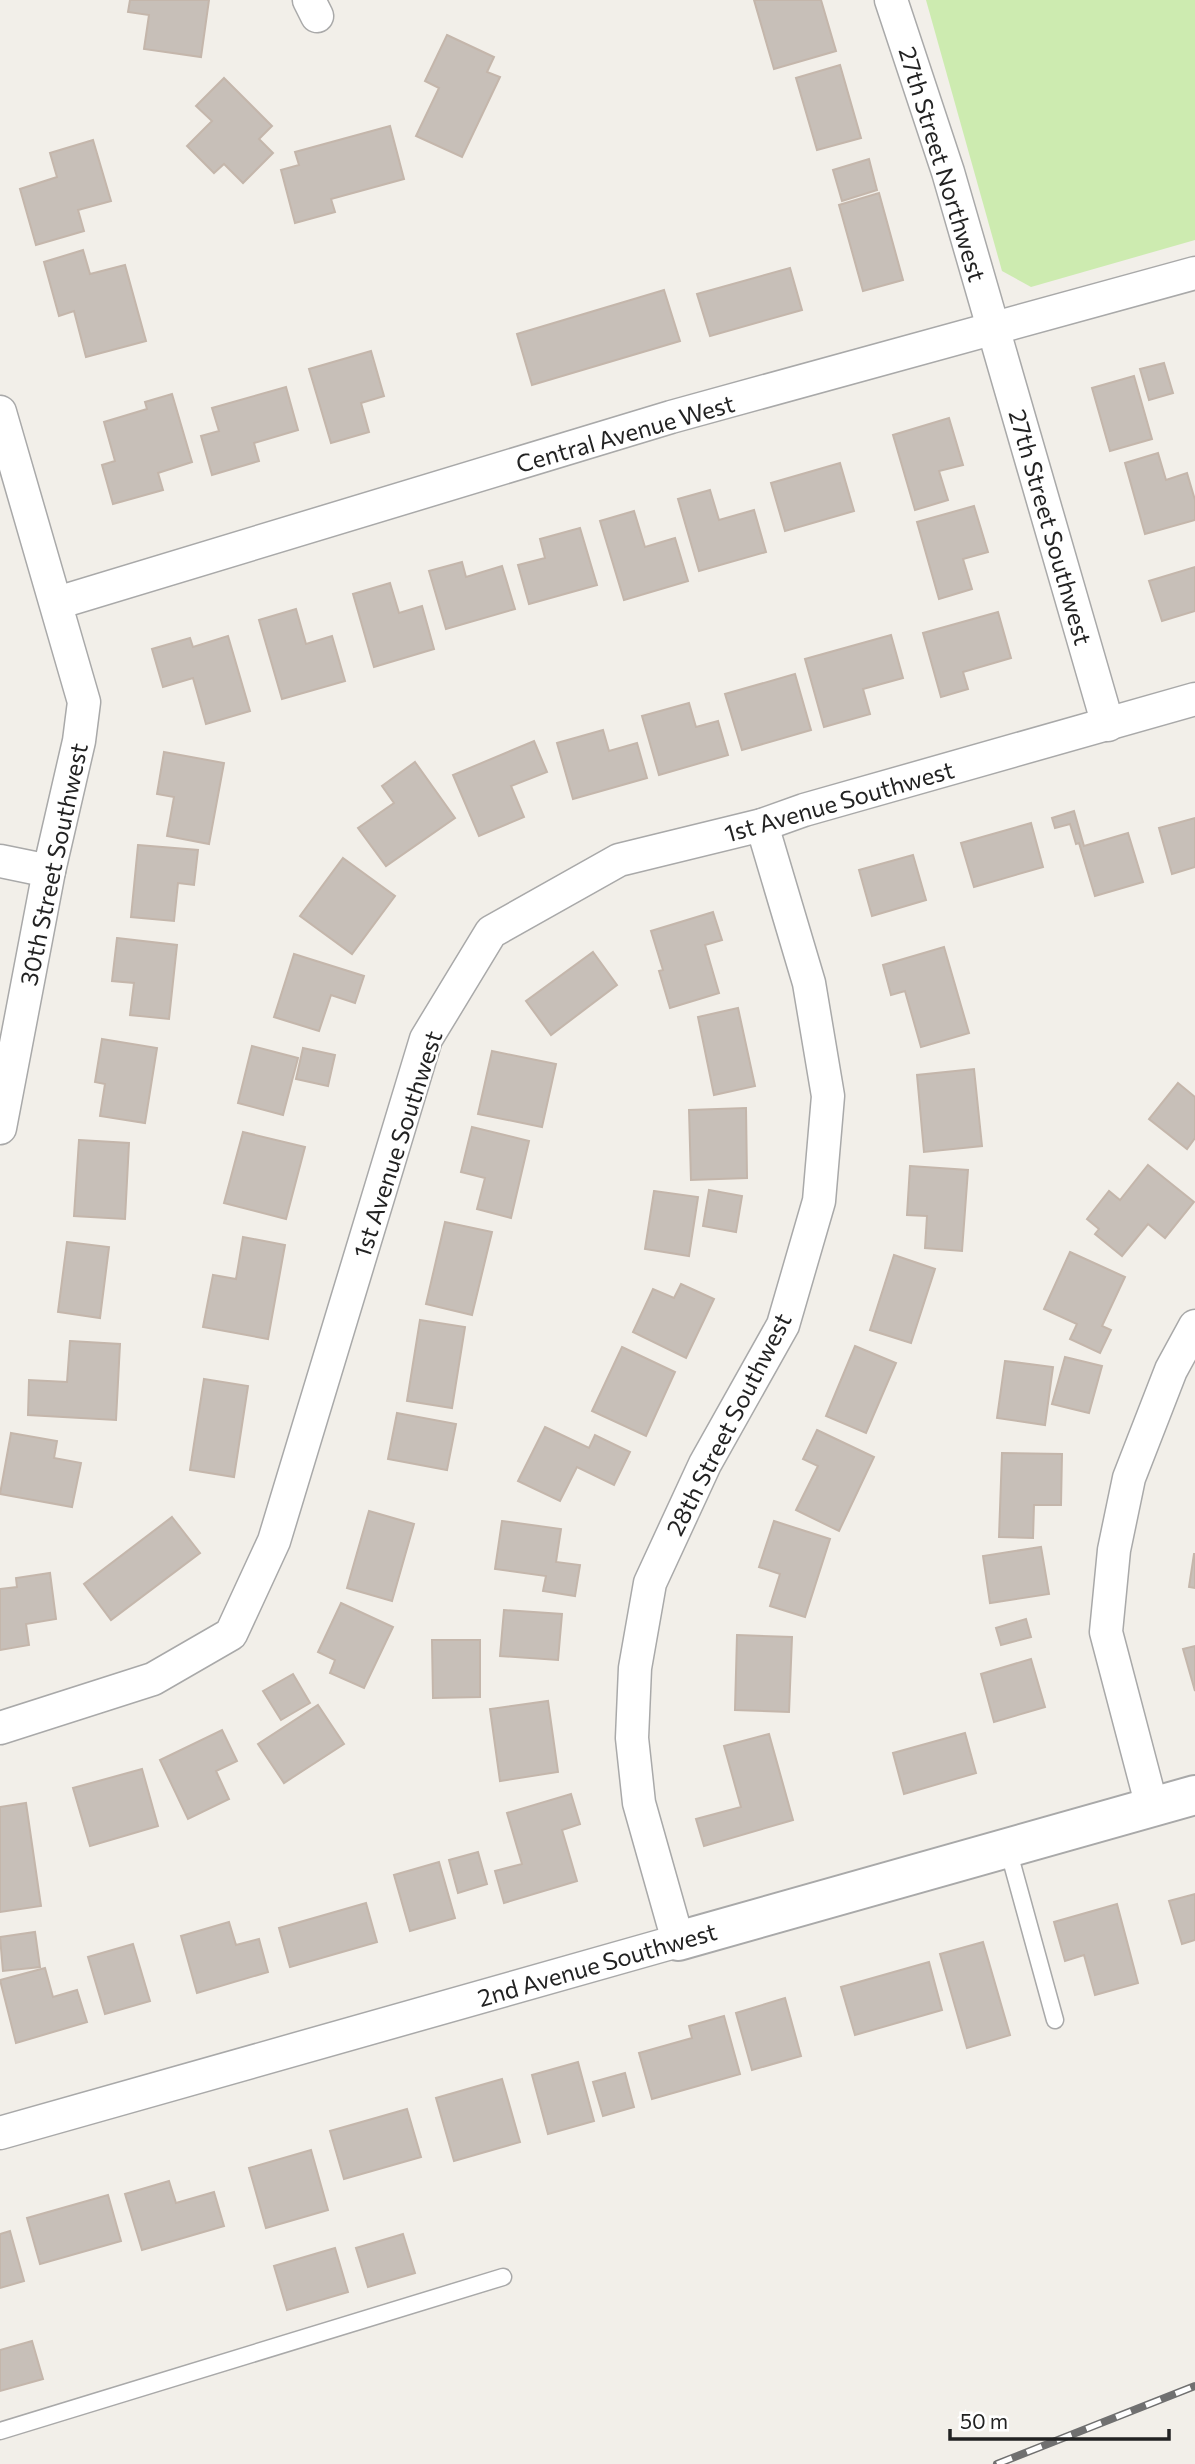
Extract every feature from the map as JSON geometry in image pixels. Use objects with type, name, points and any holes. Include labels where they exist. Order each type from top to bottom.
[{"type":"street","name":"27th Street Northwest","points":[[891,0],[948,172],[993,328]]},
{"type":"street","name":"Central Avenue West","points":[[57,603],[671,417],[1195,273]]},
{"type":"street","name":"27th Street Southwest","points":[[993,328],[1108,725]]},
{"type":"street","name":"30th Street Southwest","points":[[0,412],[84,702],[79,741],[50,871],[0,1128]]},
{"type":"street","name":"1st Avenue Southwest","points":[[0,1728],[153,1679],[231,1634],[274,1541],[426,1039],[491,932],[619,860],[762,825],[804,810],[1195,699]]},
{"type":"street","name":"28th Street Southwest","points":[[678,1941],[639,1803],[632,1738],[635,1668],[650,1583],[705,1464],[783,1325],[819,1201],[828,1096],[809,983],[762,825]]},
{"type":"street","points":[[0,861],[50,871]]},
{"type":"street","points":[[1152,1807],[1106,1632],[1114,1550],[1129,1478],[1171,1370],[1195,1326]]},
{"type":"street","name":"2nd Avenue Southwest","points":[[0,2133],[1195,1795]]},
{"type":"lane","points":[[1008,1849],[1055,2020]]},
{"type":"lane","points":[[0,2431],[503,2277]]},
{"type":"green space","points":[[926,0],[1195,0],[1195,240],[1031,287],[1002,271]]},
{"type":"building","points":[[130,0],[209,0],[201,57],[144,49],[149,15],[128,12]]},
{"type":"building","points":[[754,0],[821,0],[836,51],[774,69]]},
{"type":"building","points":[[447,35],[494,57],[487,72],[500,77],[462,157],[416,136],[439,88],[425,81]]},
{"type":"building","points":[[840,65],[861,138],[817,150],[796,78]]},
{"type":"building","points":[[224,78],[272,126],[259,139],[273,153],[243,183],[224,164],[214,173],[187,146],[212,121],[196,106]]},
{"type":"building","points":[[390,126],[404,179],[331,199],[335,212],[295,223],[281,170],[299,165],[295,152]]},
{"type":"building","points":[[93,140],[111,201],[78,210],[84,231],[36,245],[20,189],[57,177],[50,153]]},
{"type":"building","points":[[869,159],[877,190],[842,201],[833,170]]},
{"type":"building","points":[[879,193],[903,280],[863,291],[839,205]]},
{"type":"building","points":[[83,250],[90,274],[125,265],[146,341],[86,357],[74,311],[59,316],[44,262]]},
{"type":"building","points":[[790,268],[802,310],[710,336],[697,294]]},
{"type":"building","points":[[664,290],[680,341],[532,385],[517,334]]},
{"type":"building","points":[[371,351],[384,396],[361,403],[369,432],[331,443],[309,369]]},
{"type":"building","points":[[1164,363],[1173,393],[1149,400],[1140,369]]},
{"type":"building","points":[[1134,376],[1152,439],[1110,451],[1092,388]]},
{"type":"building","points":[[286,387],[298,430],[254,443],[259,461],[212,475],[201,436],[219,431],[212,408]]},
{"type":"building","points":[[172,394],[192,462],[158,473],[163,490],[113,504],[102,465],[115,461],[104,422],[147,409],[145,402]]},
{"type":"building","points":[[949,418],[963,465],[939,471],[948,500],[915,510],[893,435]]},
{"type":"building","points":[[1158,453],[1166,480],[1187,473],[1195,500],[1195,520],[1145,534],[1125,463]]},
{"type":"building","points":[[840,463],[854,511],[785,531],[771,483]]},
{"type":"building","points":[[710,490],[719,520],[754,510],[766,552],[699,571],[678,499]]},
{"type":"building","points":[[974,506],[988,552],[963,559],[972,589],[939,599],[917,522]]},
{"type":"building","points":[[634,511],[645,547],[675,538],[688,581],[624,600],[600,521]]},
{"type":"building","points":[[580,528],[597,585],[529,604],[518,565],[545,558],[540,539]]},
{"type":"building","points":[[462,562],[466,577],[502,566],[515,609],[446,629],[429,571]]},
{"type":"building","points":[[1195,567],[1195,611],[1162,621],[1149,581]]},
{"type":"building","points":[[390,583],[399,613],[422,606],[434,649],[374,667],[353,594]]},
{"type":"building","points":[[296,609],[306,644],[332,636],[345,681],[282,699],[259,620]]},
{"type":"building","points":[[998,612],[1011,658],[963,672],[968,689],[941,697],[923,633]]},
{"type":"building","points":[[891,635],[903,678],[863,689],[870,714],[824,727],[805,659]]},
{"type":"building","points":[[228,636],[250,711],[206,724],[193,678],[163,687],[152,649],[190,638],[193,647]]},
{"type":"building","points":[[795,674],[811,730],[742,750],[725,694]]},
{"type":"building","points":[[689,703],[696,727],[718,721],[728,755],[659,775],[642,716]]},
{"type":"building","points":[[603,730],[609,751],[637,743],[647,778],[573,799],[557,743]]},
{"type":"building","points":[[534,741],[547,772],[511,786],[524,817],[479,836],[453,775]]},
{"type":"building","points":[[164,752],[224,763],[209,844],[167,836],[174,797],[157,794]]},
{"type":"building","points":[[415,762],[455,818],[386,866],[358,828],[394,803],[382,786]]},
{"type":"building","points":[[1074,811],[1084,846],[1128,833],[1143,882],[1095,896],[1079,843],[1076,844],[1070,824],[1055,828],[1052,818]]},
{"type":"building","points":[[1195,818],[1195,867],[1172,874],[1159,828]]},
{"type":"building","points":[[1031,823],[1043,867],[974,887],[961,843]]},
{"type":"building","points":[[138,845],[198,850],[194,885],[178,883],[174,921],[131,917]]},
{"type":"building","points":[[913,855],[926,900],[872,916],[859,870]]},
{"type":"building","points":[[343,858],[395,896],[352,954],[300,916]]},
{"type":"building","points":[[713,912],[722,940],[705,945],[719,993],[670,1008],[659,971],[663,970],[651,931]]},
{"type":"building","points":[[117,938],[177,945],[169,1019],[130,1015],[134,983],[112,981]]},
{"type":"building","points":[[944,947],[969,1033],[921,1047],[905,991],[891,995],[883,965]]},
{"type":"building","points":[[593,952],[617,985],[551,1035],[526,1001]]},
{"type":"building","points":[[294,954],[364,976],[355,1003],[331,995],[319,1031],[274,1017]]},
{"type":"building","points":[[738,1008],[755,1086],[714,1095],[698,1017]]},
{"type":"building","points":[[102,1039],[157,1048],[145,1123],[100,1116],[105,1084],[95,1082]]},
{"type":"building","points":[[252,1046],[298,1058],[283,1115],[238,1103]]},
{"type":"building","points":[[303,1048],[335,1055],[328,1086],[296,1079]]},
{"type":"building","points":[[492,1051],[556,1064],[542,1127],[478,1114]]},
{"type":"building","points":[[974,1069],[982,1146],[924,1152],[917,1075]]},
{"type":"building","points":[[1178,1083],[1195,1097],[1195,1138],[1187,1149],[1149,1119]]},
{"type":"building","points":[[746,1108],[747,1178],[691,1180],[689,1110]]},
{"type":"building","points":[[472,1127],[529,1141],[511,1218],[477,1209],[485,1178],[461,1172]]},
{"type":"building","points":[[243,1132],[305,1147],[286,1219],[224,1203]]},
{"type":"building","points":[[79,1140],[129,1143],[125,1219],[74,1216]]},
{"type":"building","points":[[1148,1165],[1194,1202],[1165,1238],[1148,1224],[1122,1256],[1095,1234],[1099,1229],[1087,1219],[1109,1191],[1120,1200]]},
{"type":"building","points":[[910,1166],[968,1170],[962,1251],[925,1248],[927,1216],[907,1215]]},
{"type":"building","points":[[709,1190],[742,1196],[736,1232],[703,1226]]},
{"type":"building","points":[[654,1191],[698,1197],[689,1256],[645,1249]]},
{"type":"building","points":[[445,1222],[492,1232],[472,1315],[426,1304]]},
{"type":"building","points":[[243,1237],[285,1245],[268,1339],[203,1327],[213,1275],[236,1279]]},
{"type":"building","points":[[67,1242],[109,1247],[100,1318],[58,1312]]},
{"type":"building","points":[[1070,1252],[1125,1277],[1102,1326],[1111,1330],[1100,1353],[1070,1339],[1077,1324],[1044,1309]]},
{"type":"building","points":[[894,1255],[935,1269],[911,1343],[870,1330]]},
{"type":"building","points":[[681,1284],[714,1299],[686,1358],[633,1332],[653,1289],[674,1298]]},
{"type":"building","points":[[420,1320],[465,1327],[452,1408],[407,1401]]},
{"type":"building","points":[[70,1341],[120,1344],[116,1420],[28,1415],[29,1380],[67,1382]]},
{"type":"building","points":[[855,1346],[896,1363],[866,1433],[826,1416]]},
{"type":"building","points":[[622,1347],[675,1372],[646,1436],[592,1411]]},
{"type":"building","points":[[1065,1357],[1102,1366],[1089,1413],[1052,1404]]},
{"type":"building","points":[[1005,1361],[1053,1367],[1045,1425],[997,1418]]},
{"type":"building","points":[[204,1379],[248,1386],[234,1477],[190,1470]]},
{"type":"building","points":[[397,1413],[456,1424],[447,1470],[388,1459]]},
{"type":"building","points":[[545,1427],[589,1448],[595,1435],[630,1452],[614,1485],[577,1467],[560,1501],[518,1481]]},
{"type":"building","points":[[817,1430],[874,1457],[839,1531],[796,1510],[818,1466],[803,1459]]},
{"type":"building","points":[[11,1433],[57,1441],[54,1458],[81,1463],[72,1507],[0,1494]]},
{"type":"building","points":[[1002,1453],[1062,1454],[1061,1505],[1034,1505],[1033,1538],[999,1537]]},
{"type":"building","points":[[369,1511],[414,1524],[392,1601],[347,1588]]},
{"type":"building","points":[[172,1517],[200,1553],[111,1620],[84,1584]]},
{"type":"building","points":[[502,1521],[561,1529],[556,1562],[580,1565],[575,1596],[543,1591],[546,1576],[495,1569]]},
{"type":"building","points":[[774,1521],[830,1539],[805,1617],[770,1606],[780,1574],[759,1567]]},
{"type":"building","points":[[1041,1547],[1049,1594],[990,1603],[983,1556]]},
{"type":"building","points":[[1195,1554],[1195,1588],[1189,1587]]},
{"type":"building","points":[[50,1573],[56,1619],[26,1624],[29,1645],[0,1650],[0,1589],[17,1587],[16,1578]]},
{"type":"building","points":[[341,1603],[393,1627],[364,1688],[330,1673],[335,1660],[318,1652]]},
{"type":"building","points":[[504,1610],[562,1614],[558,1660],[500,1656]]},
{"type":"building","points":[[1026,1619],[1031,1637],[1001,1645],[996,1628]]},
{"type":"building","points":[[737,1635],[792,1637],[789,1712],[735,1710]]},
{"type":"building","points":[[432,1640],[480,1640],[480,1697],[433,1698]]},
{"type":"building","points":[[1195,1646],[1195,1691],[1183,1649]]},
{"type":"building","points":[[1031,1659],[1045,1707],[994,1722],[981,1674]]},
{"type":"building","points":[[293,1674],[310,1703],[281,1720],[263,1691]]},
{"type":"building","points":[[548,1701],[558,1772],[500,1781],[490,1709]]},
{"type":"building","points":[[318,1705],[344,1744],[284,1783],[258,1744]]},
{"type":"building","points":[[222,1730],[237,1761],[216,1771],[229,1799],[188,1819],[160,1760]]},
{"type":"building","points":[[965,1733],[976,1773],[904,1794],[893,1753]]},
{"type":"building","points":[[769,1734],[793,1820],[704,1846],[696,1819],[741,1807],[724,1746]]},
{"type":"building","points":[[142,1769],[158,1826],[90,1846],[73,1788]]},
{"type":"building","points":[[571,1794],[580,1824],[562,1830],[577,1881],[504,1903],[495,1871],[522,1864],[507,1813]]},
{"type":"building","points":[[26,1803],[41,1906],[0,1912],[0,1807]]},
{"type":"building","points":[[478,1852],[487,1884],[458,1893],[449,1860]]},
{"type":"building","points":[[439,1862],[455,1918],[410,1931],[394,1875]]},
{"type":"building","points":[[1195,1894],[1195,1940],[1182,1944],[1169,1901]]},
{"type":"building","points":[[366,1903],[377,1942],[290,1967],[279,1928]]},
{"type":"building","points":[[1117,1904],[1138,1983],[1095,1995],[1084,1955],[1065,1961],[1054,1922]]},
{"type":"building","points":[[229,1922],[236,1945],[259,1939],[268,1972],[197,1993],[181,1936]]},
{"type":"building","points":[[35,1932],[40,1967],[3,1971],[0,1937]]},
{"type":"building","points":[[983,1942],[1010,2035],[967,2048],[940,1954]]},
{"type":"building","points":[[133,1944],[150,2001],[105,2014],[88,1957]]},
{"type":"building","points":[[929,1962],[942,2010],[855,2035],[841,1987]]},
{"type":"building","points":[[45,1968],[53,1997],[77,1990],[87,2022],[16,2043],[0,1980]]},
{"type":"building","points":[[785,1998],[801,2056],[752,2070],[736,2013]]},
{"type":"building","points":[[724,2016],[740,2074],[652,2099],[639,2053],[692,2038],[689,2026]]},
{"type":"building","points":[[578,2062],[594,2121],[548,2134],[532,2075]]},
{"type":"building","points":[[625,2073],[634,2107],[603,2116],[593,2082]]},
{"type":"building","points":[[502,2079],[520,2142],[454,2161],[436,2098]]},
{"type":"building","points":[[407,2109],[421,2157],[344,2179],[330,2131]]},
{"type":"building","points":[[311,2150],[328,2210],[266,2228],[249,2168]]},
{"type":"building","points":[[169,2181],[176,2203],[214,2192],[224,2226],[142,2250],[125,2194]]},
{"type":"building","points":[[108,2195],[121,2241],[40,2264],[27,2218]]},
{"type":"building","points":[[10,2231],[24,2281],[0,2288],[0,2234]]},
{"type":"building","points":[[403,2234],[415,2273],[368,2287],[356,2248]]},
{"type":"building","points":[[335,2248],[348,2292],[287,2310],[274,2266]]},
{"type":"building","points":[[32,2341],[43,2379],[0,2391],[0,2350]]},
{"type":"railway","points":[[997,2464],[1195,2386]]}]
